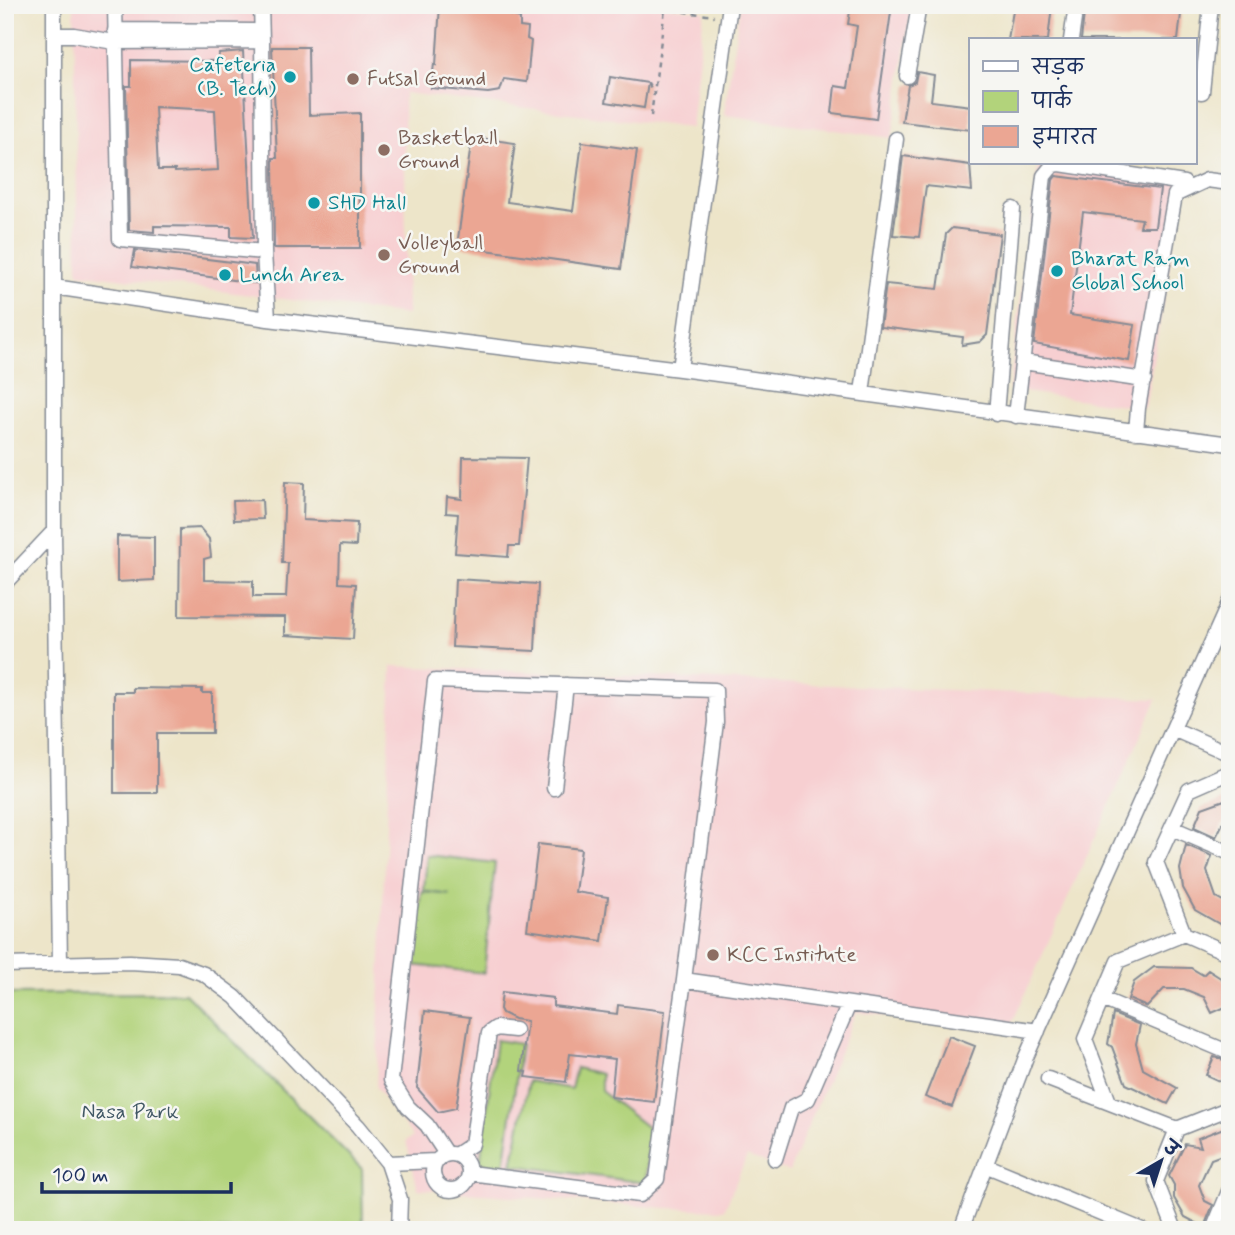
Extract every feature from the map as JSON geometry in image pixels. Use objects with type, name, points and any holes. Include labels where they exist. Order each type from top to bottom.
[{"type":"street","points":[[54,5],[54,531],[60,964]]},
{"type":"street","points":[[115,5],[120,239],[264,252]]},
{"type":"street","points":[[261,5],[264,252],[268,319]]},
{"type":"street","points":[[907,76],[919,5]]},
{"type":"street","points":[[1071,38],[1076,5]]},
{"type":"street","points":[[1196,92],[1202,92],[1211,5]]},
{"type":"street","points":[[680,369],[729,11]]},
{"type":"street","points":[[55,35],[262,36]]},
{"type":"street","points":[[862,393],[896,139]]},
{"type":"street","points":[[1016,416],[1044,176],[1053,164],[1060,164],[1184,183],[1175,195],[1136,432]]},
{"type":"street","points":[[1175,195],[1207,180],[1230,183]]},
{"type":"street","points":[[996,414],[1013,209]]},
{"type":"street","points":[[54,287],[268,319],[680,369],[1230,444]]},
{"type":"street","points":[[1023,362],[1144,380]]},
{"type":"street","points":[[5,583],[54,531]]},
{"type":"street","points":[[961,1230],[1038,1031],[1173,729],[1225,623],[1230,601]]},
{"type":"street","points":[[446,1157],[427,1125],[408,1107],[391,1080],[435,681],[715,690],[716,722],[657,1179],[640,1195],[470,1173]]},
{"type":"street","points":[[554,788],[566,685]]},
{"type":"street","points":[[1173,729],[1230,754]]},
{"type":"street","points":[[1230,772],[1189,790],[1156,862],[1184,934],[1230,954]]},
{"type":"street","points":[[1172,828],[1230,853]]},
{"type":"street","points":[[1108,1102],[1085,1039],[1118,961],[1184,934]]},
{"type":"street","points":[[5,965],[130,962],[179,965],[204,974],[235,997],[358,1126],[388,1163],[400,1199],[399,1230]]},
{"type":"street","points":[[684,980],[1038,1031]]},
{"type":"street","points":[[1102,999],[1230,1053]]},
{"type":"street","points":[[775,1159],[791,1108],[808,1099],[849,1004]]},
{"type":"street","points":[[388,1163],[446,1157],[467,1161],[470,1173],[460,1188],[442,1188],[433,1173],[446,1157],[472,1144],[489,1033],[496,1028],[515,1030]]},
{"type":"street","points":[[1048,1079],[1177,1129],[1230,1108]]},
{"type":"street","points":[[1175,1230],[1156,1181],[1177,1129]]},
{"type":"street","points":[[985,1165],[1142,1230]]},
{"type":"street","points":[[1213,1230],[1230,1189]]},
{"type":"path","points":[[634,5],[729,11]]},
{"type":"path","points":[[651,116],[665,9]]},
{"type":"path","points":[[648,83],[654,93]]},
{"type":"shaded area","points":[[74,5],[656,5],[704,11],[691,128],[404,93],[407,315],[78,273]]},
{"type":"shaded area","points":[[740,5],[912,5],[892,138],[724,115]]},
{"type":"shaded area","points":[[1038,167],[1185,174],[1145,408],[1009,390]]},
{"type":"shaded area","name":"KCC Institute","points":[[392,666],[1157,699],[1008,1032],[856,1012],[789,1172],[747,1156],[724,1210],[665,1208],[418,1189],[406,1141],[413,1137],[376,1088]]},
{"type":"green space","points":[[427,855],[495,863],[484,973],[413,965],[422,892],[451,895],[424,891]]},
{"type":"green space","name":"Nasa Park","points":[[185,993],[362,1169],[363,1230],[5,1230],[5,994]]},
{"type":"green space","points":[[496,1040],[521,1044],[504,1167],[480,1163]]},
{"type":"green space","points":[[576,1068],[601,1074],[601,1091],[649,1129],[646,1183],[512,1165],[529,1081],[571,1089]]},
{"type":"building","points":[[440,5],[508,5],[510,15],[520,18],[520,27],[528,28],[527,39],[531,41],[527,82],[504,79],[500,91],[488,93],[431,88],[434,64],[436,65]]},
{"type":"building","points":[[851,5],[892,5],[876,119],[832,113],[835,86],[848,88],[857,26],[848,24]]},
{"type":"building","points":[[1014,5],[1052,5],[1048,38],[1008,38]]},
{"type":"building","points":[[1085,5],[1182,5],[1178,38],[1081,38]]},
{"type":"building","points":[[272,47],[308,47],[309,115],[360,113],[360,248],[274,248],[273,158],[277,158]]},
{"type":"building","points":[[243,51],[253,238],[231,237],[231,227],[154,226],[154,232],[129,230],[126,86],[131,86],[131,60],[218,61],[219,53]],"holes":[[[155,107],[215,110],[218,170],[158,170]]]},
{"type":"building","points":[[917,72],[934,75],[931,101],[969,106],[969,130],[902,122],[908,85],[915,82]]},
{"type":"building","points":[[610,77],[648,83],[644,108],[606,102]]},
{"type":"building","points":[[472,137],[515,143],[507,202],[573,211],[582,142],[637,150],[621,269],[457,246]]},
{"type":"building","points":[[903,156],[970,165],[972,191],[926,186],[919,237],[893,235]]},
{"type":"building","name":"Bharat Ram Global School","points":[[1056,176],[1160,189],[1155,227],[1140,227],[1142,219],[1083,212],[1070,315],[1135,325],[1129,361],[1034,344],[1053,180]]},
{"type":"building","points":[[952,228],[1000,234],[987,335],[980,342],[962,345],[963,337],[880,327],[886,284],[938,289],[946,234]]},
{"type":"building","name":"Lunch Area","points":[[135,250],[255,265],[256,283],[132,267]]},
{"type":"building","points":[[463,457],[527,458],[519,546],[509,546],[508,557],[455,553],[458,514],[446,513],[447,497],[462,499]]},
{"type":"building","points":[[285,482],[304,483],[303,520],[357,523],[356,546],[340,545],[339,583],[356,584],[353,639],[285,635],[285,617],[179,616],[180,529],[200,528],[209,539],[211,557],[204,559],[204,580],[253,581],[253,597],[286,597],[288,563],[282,563]]},
{"type":"building","points":[[262,500],[263,519],[234,520],[233,501]]},
{"type":"building","points":[[117,536],[154,537],[154,580],[117,582]]},
{"type":"building","points":[[455,579],[538,584],[535,651],[452,647]]},
{"type":"building","points":[[133,688],[202,689],[202,693],[212,693],[212,733],[157,733],[157,793],[114,793],[114,692],[133,692]]},
{"type":"building","points":[[1230,798],[1230,821],[1223,823],[1216,837],[1194,827],[1202,808]]},
{"type":"building","points":[[538,844],[581,849],[575,892],[608,897],[602,941],[527,930]]},
{"type":"building","points":[[1186,845],[1212,856],[1207,871],[1216,897],[1230,905],[1230,930],[1195,910],[1183,888],[1180,869]]},
{"type":"building","points":[[1154,967],[1191,968],[1203,975],[1208,970],[1230,984],[1230,1005],[1212,1013],[1204,997],[1184,989],[1164,989],[1147,1007],[1128,999],[1134,982]]},
{"type":"building","points":[[502,992],[553,998],[553,1006],[617,1014],[618,1005],[665,1011],[654,1102],[611,1097],[615,1059],[570,1054],[566,1082],[526,1077],[527,1072],[521,1071],[527,1021],[502,1013]]},
{"type":"building","points":[[425,1011],[470,1017],[456,1108],[438,1112],[417,1088]]},
{"type":"building","points":[[1113,1014],[1140,1025],[1136,1044],[1143,1069],[1177,1088],[1168,1104],[1126,1084],[1112,1047],[1108,1044]]},
{"type":"building","points":[[949,1036],[975,1046],[952,1107],[925,1097]]},
{"type":"building","points":[[1214,1057],[1230,1062],[1230,1086],[1206,1075]]},
{"type":"building","points":[[1226,1127],[1230,1135],[1230,1152],[1211,1159],[1199,1185],[1205,1201],[1213,1205],[1204,1227],[1185,1217],[1174,1198],[1174,1185],[1169,1176],[1185,1144],[1201,1147],[1198,1138]]},
{"type":"place","name":"Cafeteria (B. Tech)","points":[[290,77]]},
{"type":"place","name":"Futsal Ground","points":[[353,79]]},
{"type":"place","name":"Basketball Ground","points":[[384,150]]},
{"type":"place","name":"SHD Hall","points":[[314,203]]},
{"type":"place","name":"Volleyball Ground","points":[[384,255]]},
{"type":"place","name":"Bharat Ram Global School","points":[[1057,271]]},
{"type":"place","name":"Lunch Area","points":[[225,275]]},
{"type":"place","name":"KCC Institute","points":[[713,955]]}]
